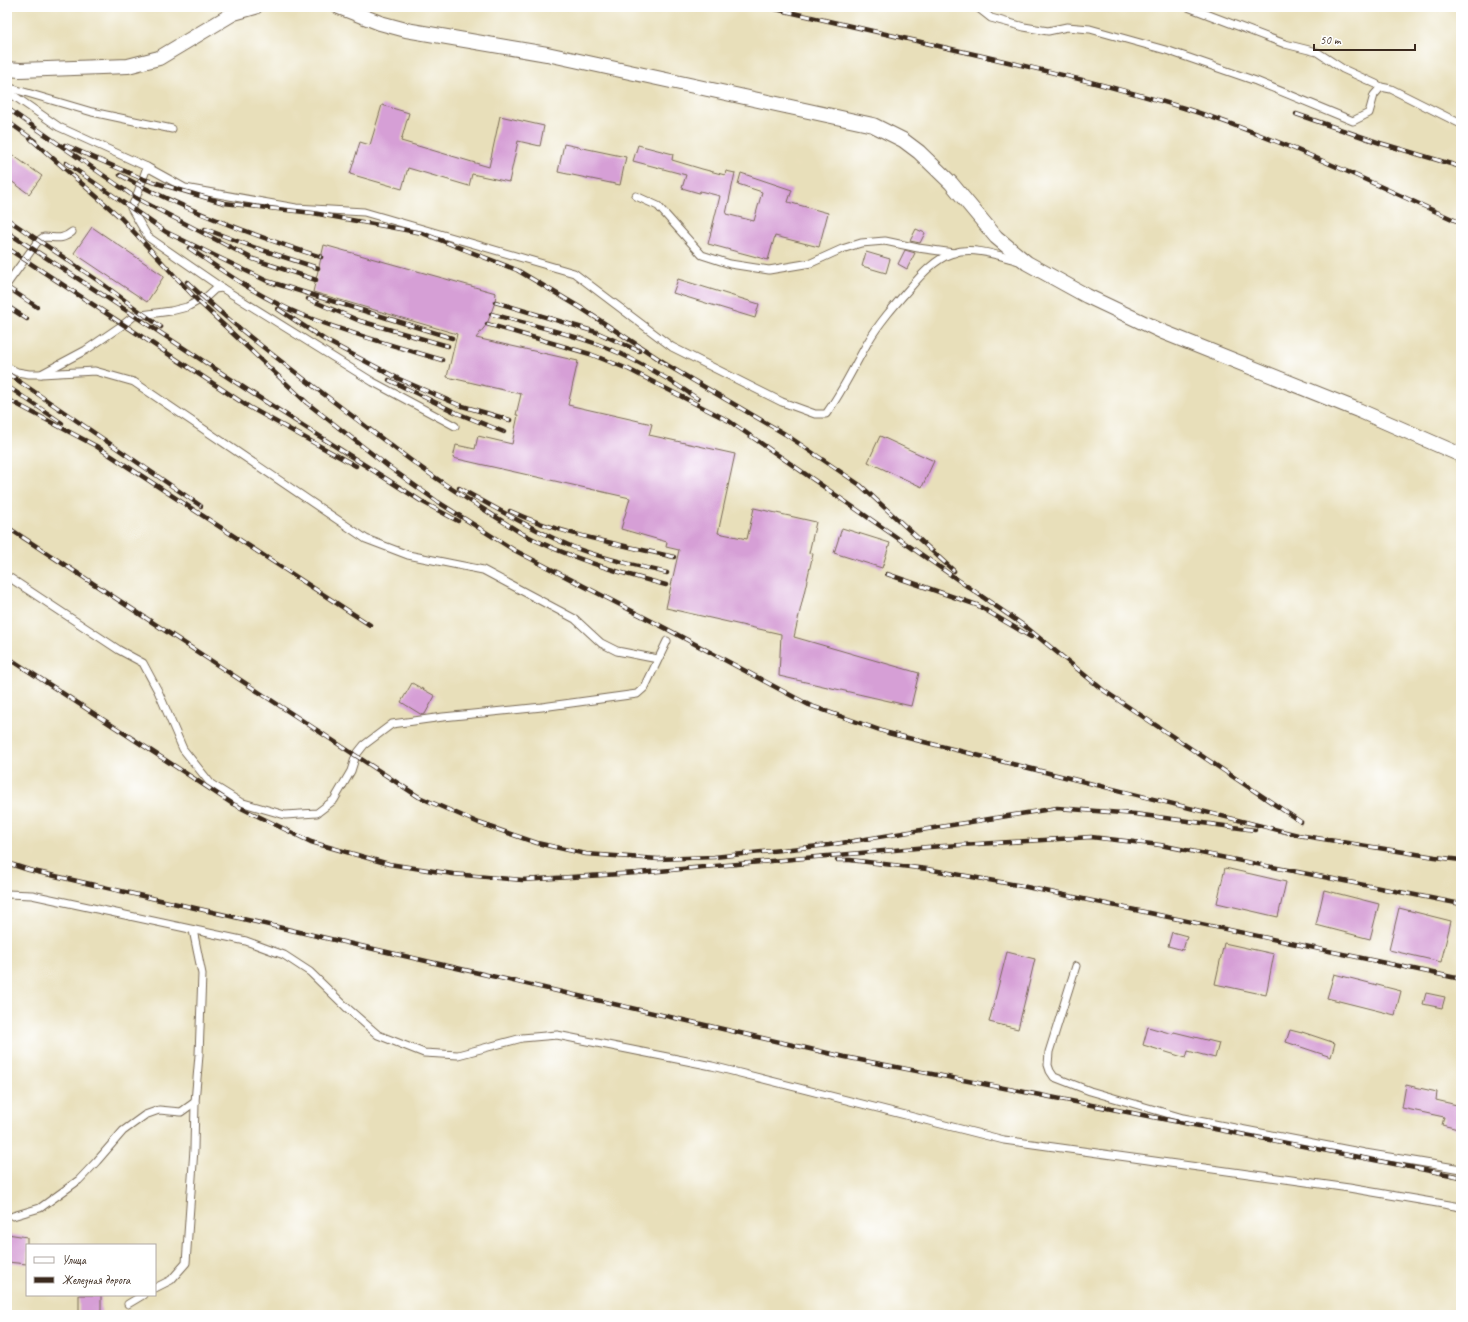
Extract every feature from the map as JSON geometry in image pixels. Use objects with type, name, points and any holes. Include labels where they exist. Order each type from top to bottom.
[{"type":"street","points":[[7,70],[128,66],[159,58],[234,13],[255,7]]},
{"type":"street","points":[[339,7],[380,23],[406,30],[547,54],[873,125],[903,140],[919,152],[951,183],[996,237],[1027,263],[1087,296],[1163,332],[1358,410],[1461,456]]},
{"type":"lane","points":[[977,7],[991,18],[1024,27],[1048,31],[1067,27],[1090,29],[1169,52],[1256,81],[1353,121],[1369,113],[1374,95],[1382,87]]},
{"type":"lane","points":[[1188,7],[1285,44],[1317,52],[1343,69],[1391,90],[1461,124]]},
{"type":"lane","points":[[7,87],[92,112],[172,129]]},
{"type":"lane","points":[[7,91],[59,127],[147,167],[185,188],[296,208],[364,212],[574,273],[672,347],[782,402],[815,414],[826,414],[834,404],[868,342],[883,320],[911,287],[932,265],[954,253]]},
{"type":"lane","points":[[147,167],[131,208],[148,237],[222,288],[373,382],[455,426]]},
{"type":"lane","points":[[636,196],[658,206],[702,255],[730,264],[769,270],[811,263],[842,248],[861,243],[885,241],[918,248],[954,253],[979,251],[1027,263]]},
{"type":"lane","points":[[7,284],[38,241],[44,237],[57,239],[65,237],[72,232]]},
{"type":"lane","points":[[40,374],[86,350],[134,316],[171,311],[187,307],[198,301],[202,301],[215,289],[222,288]]},
{"type":"lane","points":[[7,367],[17,372],[29,374],[95,371],[134,382],[366,540],[408,555],[483,570],[575,619],[606,646],[617,651],[658,658]]},
{"type":"lane","points":[[7,576],[119,650],[143,664],[158,691],[183,749],[211,784],[240,802],[284,815],[317,814],[334,800],[351,771],[356,755],[364,745],[392,724],[443,717],[542,707],[637,694],[645,687],[667,641]]},
{"type":"lane","points":[[7,894],[32,895],[246,941],[284,955],[310,972],[378,1035],[424,1052],[458,1055],[522,1038],[557,1035],[712,1066],[1004,1140],[1349,1188],[1461,1207]]},
{"type":"lane","points":[[156,1288],[171,1280],[186,1262],[194,1149],[202,974],[193,930]]},
{"type":"lane","points":[[1076,966],[1049,1052],[1048,1065],[1054,1077],[1090,1091],[1183,1118],[1364,1153],[1461,1169]]},
{"type":"lane","points":[[13,1216],[40,1208],[79,1180],[98,1161],[122,1131],[145,1115],[159,1110],[181,1112],[195,1102]]},
{"type":"lane","points":[[128,1304],[140,1296]]},
{"type":"building","points":[[382,105],[409,113],[401,141],[489,167],[500,116],[544,126],[540,146],[518,141],[509,182],[472,174],[469,186],[408,168],[402,189],[350,174],[360,142],[370,145]]},
{"type":"building","points":[[564,144],[626,157],[620,185],[558,172]]},
{"type":"building","points":[[638,145],[673,154],[672,160],[702,169],[725,175],[726,171],[735,173],[726,214],[754,221],[762,192],[738,184],[741,173],[792,190],[788,202],[828,213],[819,247],[775,236],[768,260],[708,244],[720,196],[700,191],[699,193],[682,188],[686,175],[633,161]]},
{"type":"building","points":[[7,151],[42,176],[29,194],[7,178]]},
{"type":"building","points":[[92,227],[164,276],[147,302],[74,253]]},
{"type":"building","points":[[916,229],[925,233],[920,243],[910,241]]},
{"type":"building","points":[[324,245],[496,293],[495,302],[487,324],[476,338],[578,361],[568,405],[652,424],[649,435],[735,454],[718,533],[747,539],[754,508],[816,522],[809,553],[813,554],[794,637],[919,673],[911,706],[779,676],[781,634],[666,608],[679,550],[666,547],[667,542],[621,529],[630,498],[453,458],[456,445],[475,449],[478,436],[512,444],[518,415],[516,415],[521,394],[447,377],[457,334],[313,292]]},
{"type":"building","points":[[905,250],[915,253],[907,269],[898,264]]},
{"type":"building","points":[[866,252],[890,259],[886,273],[862,266]]},
{"type":"building","points":[[678,279],[759,304],[755,318],[673,293]]},
{"type":"building","points":[[880,436],[934,461],[922,487],[868,462]]},
{"type":"building","points":[[842,528],[890,543],[882,568],[834,553]]},
{"type":"building","points":[[412,683],[435,696],[425,714],[422,715],[401,702]]},
{"type":"building","points":[[1225,868],[1286,882],[1278,917],[1217,903]]},
{"type":"building","points":[[1324,890],[1379,904],[1370,939],[1316,925]]},
{"type":"building","points":[[1399,908],[1451,921],[1441,962],[1389,950]]},
{"type":"building","points":[[1172,932],[1187,936],[1183,950],[1168,946]]},
{"type":"building","points":[[1224,943],[1274,954],[1266,995],[1215,984]]},
{"type":"building","points":[[1007,952],[1035,959],[1018,1029],[989,1022]]},
{"type":"building","points":[[1334,974],[1401,991],[1395,1015],[1327,998]]},
{"type":"building","points":[[1426,993],[1445,997],[1442,1008],[1423,1004]]},
{"type":"building","points":[[1148,1027],[1173,1034],[1174,1032],[1219,1043],[1215,1058],[1188,1051],[1186,1058],[1143,1045]]},
{"type":"building","points":[[1290,1030],[1302,1032],[1335,1043],[1331,1057],[1286,1042]]},
{"type":"building","points":[[1406,1085],[1437,1092],[1436,1100],[1461,1106],[1461,1116],[1458,1129],[1442,1125],[1444,1117],[1402,1108]]},
{"type":"building","points":[[7,1234],[27,1237],[26,1264],[7,1262]]},
{"type":"building","points":[[79,1296],[101,1296],[101,1315],[79,1315]]},
{"type":"railway","points":[[767,7],[1056,73],[1184,108],[1255,133],[1289,147],[1461,223]]},
{"type":"railway","points":[[7,108],[136,198],[253,259],[316,280]]},
{"type":"railway","points":[[1296,114],[1380,143],[1461,167]]},
{"type":"railway","points":[[7,121],[35,141]]},
{"type":"railway","points":[[31,139],[121,218],[198,301],[307,403],[389,467],[438,502],[514,550],[809,705],[888,733],[1298,835],[1461,860]]},
{"type":"railway","points":[[65,145],[143,179],[224,203],[313,213],[422,233],[517,270],[581,308],[665,363]]},
{"type":"railway","points":[[66,163],[166,232],[267,281],[452,338]]},
{"type":"railway","points":[[120,175],[194,211],[269,240],[321,257]]},
{"type":"railway","points":[[7,219],[100,282],[161,327]]},
{"type":"railway","points":[[205,229],[256,248],[318,268]]},
{"type":"railway","points":[[7,232],[255,395],[421,501],[458,521]]},
{"type":"railway","points":[[7,248],[249,407],[356,466]]},
{"type":"railway","points":[[189,248],[258,293],[302,315],[319,322],[442,360]]},
{"type":"railway","points":[[187,282],[237,326],[290,368],[405,456],[467,499],[538,542],[574,557],[629,575],[666,585]]},
{"type":"railway","points":[[7,287],[37,307]]},
{"type":"railway","points":[[308,299],[360,321],[448,346]]},
{"type":"railway","points":[[495,302],[596,332],[639,351]]},
{"type":"railway","points":[[7,306],[27,319]]},
{"type":"railway","points":[[278,309],[325,340],[399,379],[459,405],[510,420]]},
{"type":"railway","points":[[491,314],[542,327],[608,348],[648,368],[698,399]]},
{"type":"railway","points":[[487,324],[590,354],[628,369],[729,421],[1026,627],[1103,690],[1301,822]]},
{"type":"railway","points":[[660,361],[785,434],[860,485],[954,571]]},
{"type":"railway","points":[[7,373],[201,506]]},
{"type":"railway","points":[[389,380],[457,413],[504,432]]},
{"type":"railway","points":[[7,386],[62,423]]},
{"type":"railway","points":[[7,399],[96,446],[370,625]]},
{"type":"railway","points":[[459,488],[529,526],[573,547],[608,558],[667,573]]},
{"type":"railway","points":[[510,511],[570,533],[674,557]]},
{"type":"railway","points":[[7,527],[419,797],[479,823],[537,843],[586,854],[658,859],[714,857],[829,845],[1057,808],[1135,814],[1255,830]]},
{"type":"railway","points":[[887,574],[977,605],[1031,637]]},
{"type":"railway","points":[[7,657],[233,804],[311,842],[389,864],[453,874],[522,880],[637,873],[928,847],[1091,837],[1160,845],[1461,904]]},
{"type":"railway","points":[[837,860],[850,860],[927,869],[1017,885],[1461,979]]},
{"type":"railway","points":[[7,863],[29,870],[845,1057],[1461,1177]]}]
